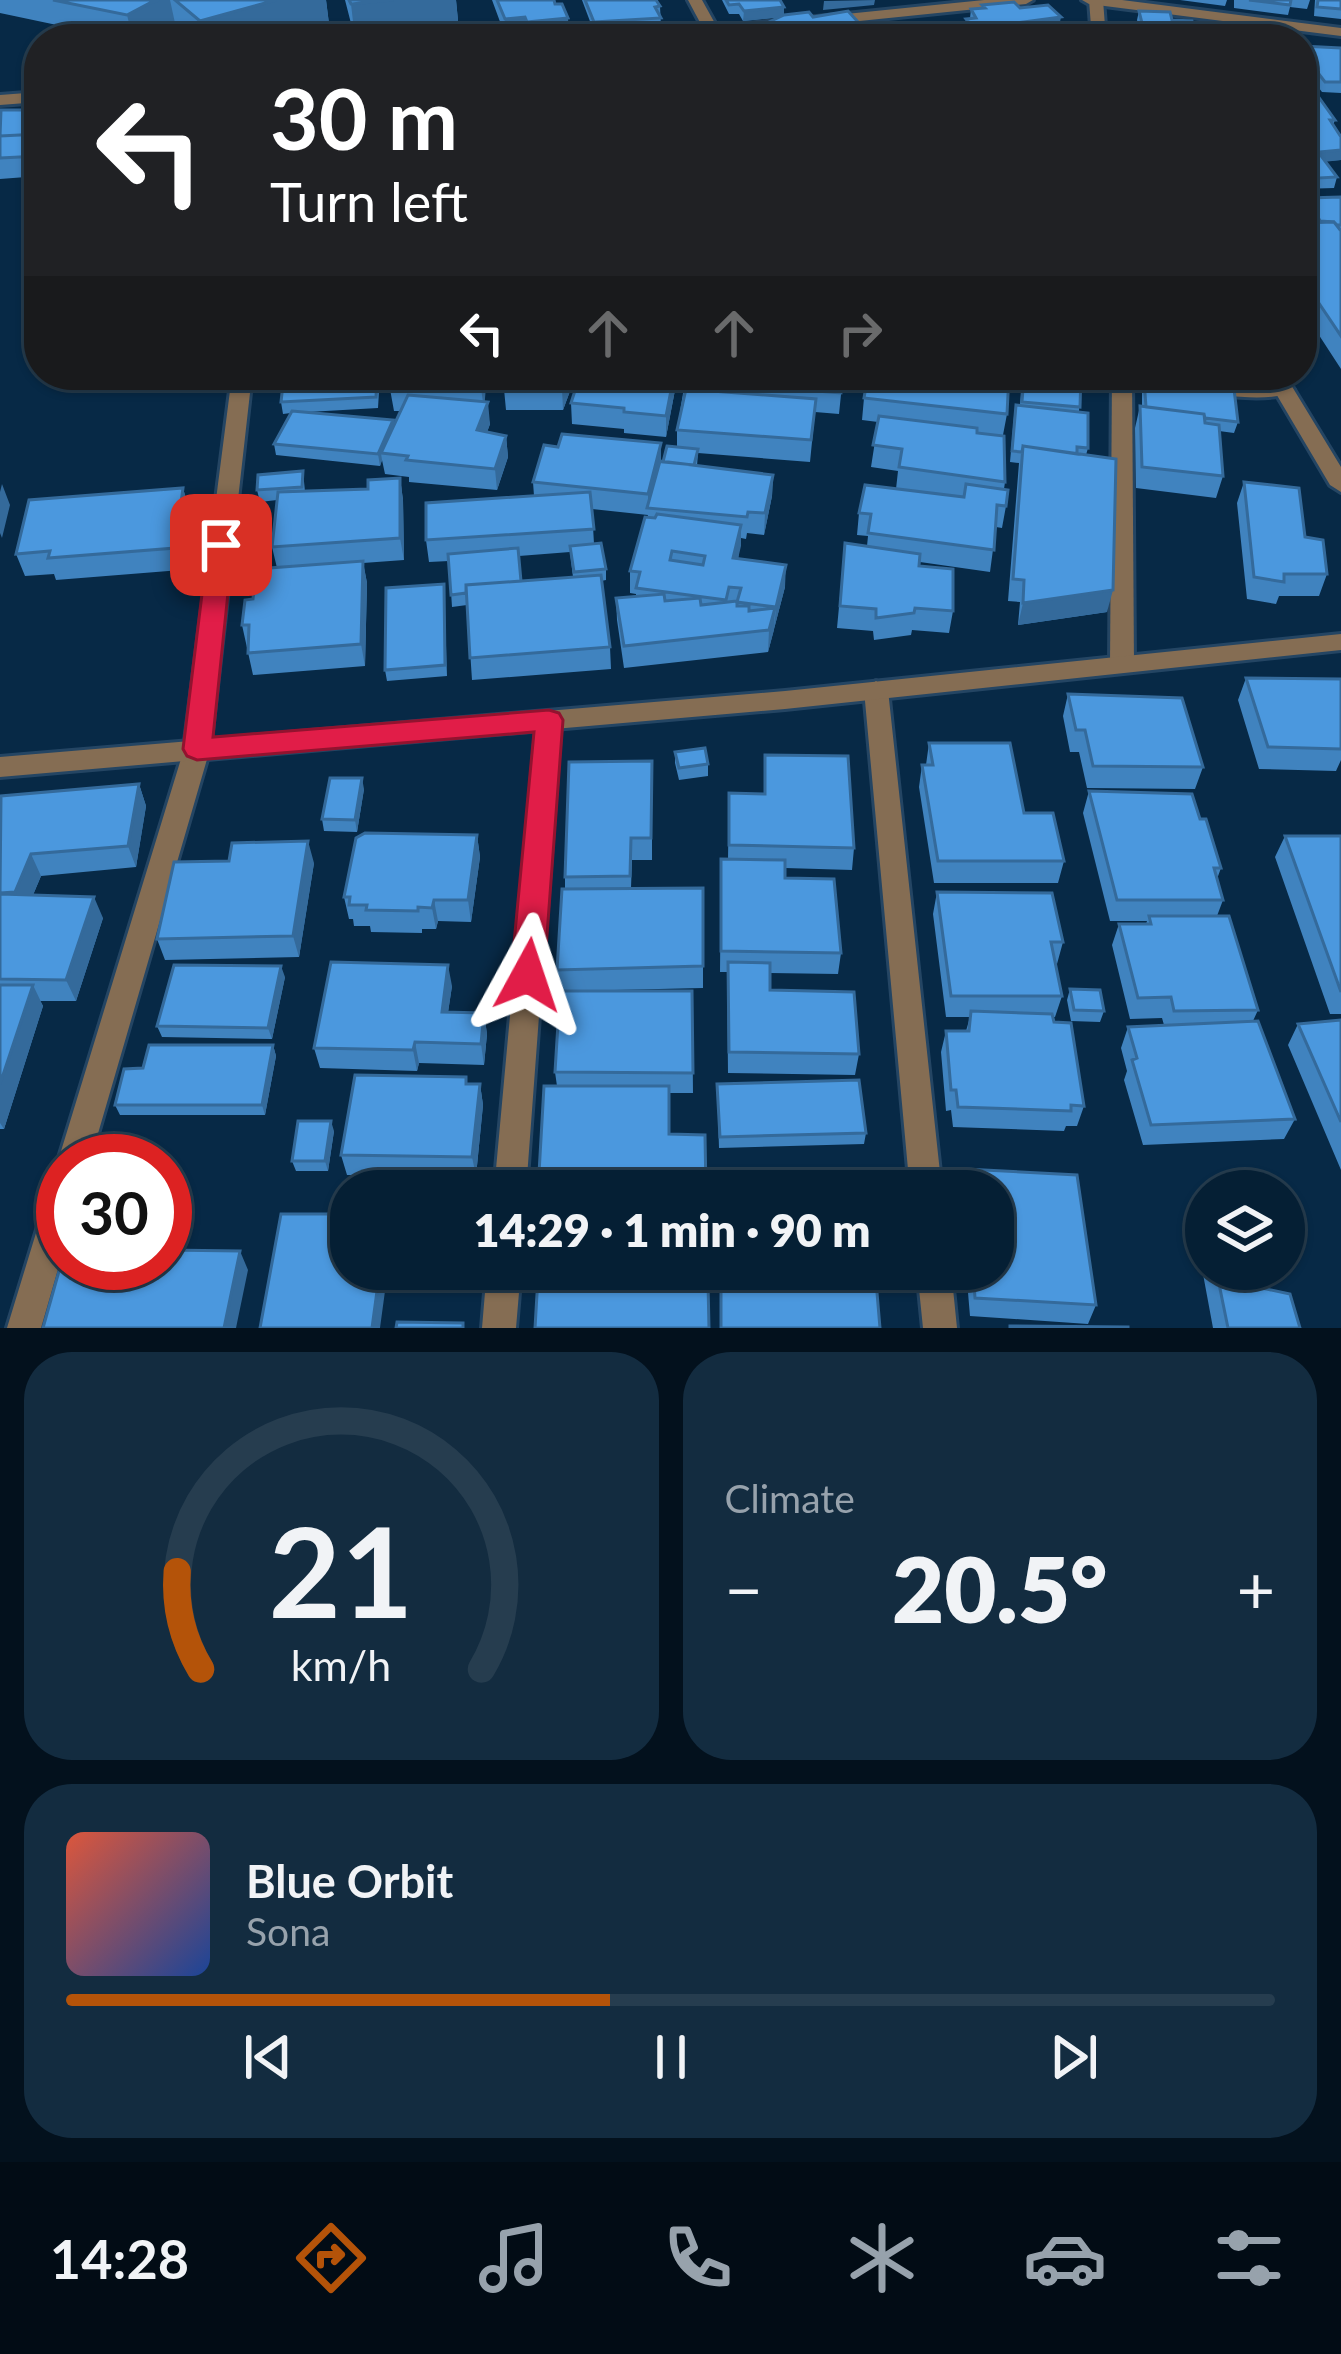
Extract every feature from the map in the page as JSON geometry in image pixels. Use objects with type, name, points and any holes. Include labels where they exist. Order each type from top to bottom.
[{"type":"street","points":[[831,24],[1025,0]]},
{"type":"street","points":[[1094,0],[1279,24]]},
{"type":"street","points":[[82,1134],[197,749],[240,390]]},
{"type":"street","points":[[1122,390],[1122,664]]},
{"type":"street","points":[[1284,390],[1341,485]]},
{"type":"street","points":[[0,767],[876,690],[1341,642]]},
{"type":"street","points":[[876,690],[924,1170]]},
{"type":"street","points":[[512,1170],[549,720]]},
{"type":"street","points":[[24,1328],[36,1288]]},
{"type":"street","points":[[499,1328],[502,1290]]},
{"type":"street","points":[[936,1290],[940,1328]]},
{"type":"building","points":[[53,0],[159,0],[127,15]]},
{"type":"building","points":[[175,0],[276,0],[200,21]]},
{"type":"building","points":[[497,0],[554,0],[562,4],[568,18],[505,19]]},
{"type":"building","points":[[585,0],[656,0],[661,18],[594,22]]},
{"type":"building","points":[[726,0],[780,0],[784,7],[744,11]]},
{"type":"building","points":[[1249,0],[1291,0],[1290,5]]},
{"type":"building","points":[[1318,0],[1341,0],[1341,9],[1317,7]]},
{"type":"building","points":[[982,5],[1048,5],[1061,17],[970,24],[966,19],[976,18],[971,9],[985,8]]},
{"type":"building","points":[[848,11],[858,22],[769,22],[809,12],[813,17]]},
{"type":"building","points":[[1139,11],[1170,12],[1172,20],[1193,24],[1142,24]]},
{"type":"building","points":[[1317,47],[1341,48],[1341,82],[1325,82],[1317,72]]},
{"type":"building","points":[[1317,95],[1335,120],[1330,120],[1341,137],[1341,150],[1317,152]]},
{"type":"building","points":[[1,110],[24,110],[24,135],[0,136]]},
{"type":"building","points":[[24,135],[24,157],[0,158],[0,136]]},
{"type":"building","points":[[1317,153],[1319,153],[1337,177],[1317,178]]},
{"type":"building","points":[[1341,197],[1341,225],[1320,221],[1317,198]]},
{"type":"building","points":[[1334,222],[1341,231],[1341,336],[1317,300],[1317,223]]},
{"type":"building","points":[[282,390],[376,390],[376,397],[281,402]]},
{"type":"building","points":[[575,390],[671,390],[666,416],[571,403]]},
{"type":"building","points":[[686,390],[816,399],[811,440],[677,430]]},
{"type":"building","points":[[865,390],[1008,390],[1007,414],[864,398]]},
{"type":"building","points":[[1023,390],[1081,390],[1080,407],[1022,402]]},
{"type":"building","points":[[1145,390],[1234,390],[1238,422],[1205,418],[1204,414],[1146,407]]},
{"type":"building","points":[[408,395],[488,402],[477,430],[506,436],[495,469],[381,453]]},
{"type":"building","points":[[1016,405],[1088,413],[1088,448],[1077,447],[1077,454],[1023,446],[1022,452],[1012,451]]},
{"type":"building","points":[[1140,406],[1204,414],[1205,423],[1219,425],[1223,476],[1142,467]]},
{"type":"building","points":[[292,411],[393,420],[378,454],[274,444]]},
{"type":"building","points":[[879,416],[977,428],[977,433],[1004,436],[1005,482],[899,467],[902,449],[873,445]]},
{"type":"building","points":[[562,434],[661,443],[648,494],[533,482],[544,445],[558,447]]},
{"type":"building","points":[[667,446],[698,449],[694,465],[663,462]]},
{"type":"building","points":[[1023,446],[1116,459],[1113,590],[1023,603],[1024,580],[1013,579]]},
{"type":"building","points":[[660,461],[773,475],[765,513],[748,512],[747,517],[647,508]]},
{"type":"building","points":[[303,471],[302,487],[257,490],[258,475]]},
{"type":"building","points":[[400,478],[400,538],[272,547],[278,492],[368,489],[368,480]]},
{"type":"building","points":[[1244,482],[1299,488],[1305,537],[1323,540],[1327,574],[1284,574],[1284,582],[1254,577]]},
{"type":"building","points":[[966,484],[1008,490],[1006,506],[997,505],[994,550],[868,533],[871,514],[859,513],[865,485],[964,497]]},
{"type":"building","points":[[183,488],[175,548],[48,558],[50,551],[16,554],[29,500]]},
{"type":"building","points":[[590,492],[594,529],[426,540],[426,503]]},
{"type":"building","points":[[657,514],[741,525],[733,558],[786,565],[776,607],[737,602],[741,588],[729,587],[726,600],[636,588],[640,572],[630,571],[645,517]],"holes":[[[672,551],[705,556],[703,565],[670,560]]]},
{"type":"building","points":[[601,543],[606,569],[574,572],[570,546]]},
{"type":"building","points":[[845,543],[920,554],[919,566],[953,569],[953,611],[915,608],[914,613],[876,618],[876,609],[840,606]]},
{"type":"building","points":[[518,548],[521,581],[466,585],[466,593],[451,595],[448,554]]},
{"type":"building","points":[[363,561],[361,644],[248,653],[249,625],[242,625],[245,600],[253,599],[256,569]]},
{"type":"building","points":[[601,575],[610,647],[470,658],[466,585]]},
{"type":"building","points":[[444,584],[445,665],[385,670],[386,588]]},
{"type":"building","points":[[664,594],[665,601],[700,598],[701,605],[737,601],[737,606],[749,606],[749,611],[775,608],[769,630],[624,646],[616,598]]},
{"type":"building","points":[[1246,678],[1341,679],[1341,749],[1268,747]]},
{"type":"building","points":[[1068,694],[1182,698],[1203,767],[1093,766],[1085,730],[1076,730]]},
{"type":"building","points":[[929,743],[1010,743],[1024,813],[1053,813],[1064,861],[938,861],[922,765],[933,765]]},
{"type":"building","points":[[705,748],[708,764],[679,768],[675,752]]},
{"type":"building","points":[[765,755],[848,756],[854,848],[729,845],[729,793],[765,794]]},
{"type":"building","points":[[652,761],[651,838],[631,838],[630,876],[565,877],[569,762]]},
{"type":"building","points":[[330,778],[362,778],[355,820],[322,819]]},
{"type":"building","points":[[139,784],[128,846],[31,854],[15,892],[0,893],[1,796]]},
{"type":"building","points":[[1089,791],[1192,794],[1200,819],[1206,819],[1221,868],[1214,868],[1223,900],[1117,900]]},
{"type":"building","points":[[365,833],[477,835],[468,900],[434,900],[432,908],[418,907],[418,911],[349,905],[350,897],[344,897],[356,838]]},
{"type":"building","points":[[1285,836],[1341,836],[1341,992]]},
{"type":"building","points":[[308,841],[293,936],[157,939],[174,862],[229,861],[232,843]]},
{"type":"building","points":[[721,859],[785,860],[785,878],[834,879],[841,953],[721,951]]},
{"type":"building","points":[[703,888],[703,966],[557,970],[562,889]]},
{"type":"building","points":[[937,892],[1052,893],[1063,942],[1051,942],[1062,996],[951,996]]},
{"type":"building","points":[[0,894],[94,897],[66,980],[0,979]]},
{"type":"building","points":[[1149,916],[1229,916],[1258,1010],[1174,1011],[1171,997],[1138,998],[1119,924],[1151,924]]},
{"type":"building","points":[[331,962],[448,965],[442,1012],[484,1013],[481,1044],[415,1042],[413,1050],[314,1048]]},
{"type":"building","points":[[728,962],[770,963],[770,990],[854,992],[859,1054],[729,1052]]},
{"type":"building","points":[[174,965],[281,966],[268,1028],[157,1026]]},
{"type":"building","points":[[0,985],[33,985],[0,1084]]},
{"type":"building","points":[[1070,989],[1100,990],[1104,1011],[1074,1010]]},
{"type":"building","points":[[560,991],[692,991],[693,1073],[555,1072]]},
{"type":"building","points":[[971,1011],[1052,1014],[1054,1022],[1071,1023],[1084,1106],[1071,1105],[1071,1111],[958,1107],[956,1090],[951,1090],[946,1031],[969,1031]]},
{"type":"building","points":[[1341,1020],[1341,1122],[1298,1024]]},
{"type":"building","points":[[1258,1021],[1295,1119],[1151,1125],[1132,1060],[1137,1058],[1128,1027]]},
{"type":"building","points":[[149,1045],[273,1045],[262,1105],[115,1105],[124,1069],[143,1068]]},
{"type":"building","points":[[355,1075],[466,1077],[466,1084],[480,1084],[472,1157],[341,1155]]},
{"type":"building","points":[[859,1080],[866,1133],[720,1137],[717,1084]]},
{"type":"building","points":[[544,1086],[669,1086],[669,1134],[705,1135],[706,1170],[539,1170]]},
{"type":"building","points":[[298,1121],[331,1121],[325,1161],[292,1161]]},
{"type":"building","points":[[1014,1172],[1077,1175],[1096,1305],[975,1298],[974,1290],[1014,1290]]},
{"type":"building","points":[[281,1214],[330,1214],[330,1290],[377,1290],[372,1328],[260,1328]]},
{"type":"building","points":[[192,1250],[240,1251],[224,1328],[43,1328],[54,1290],[192,1290]]},
{"type":"building","points":[[537,1290],[708,1290],[709,1328],[535,1328]]},
{"type":"building","points":[[721,1290],[877,1290],[880,1328],[721,1328]]},
{"type":"building","points":[[1220,1290],[1290,1294],[1300,1328],[1228,1328]]},
{"type":"building","points":[[397,1322],[463,1323],[463,1328],[396,1328]]},
{"type":"building","points":[[1128,1327],[1128,1328],[1010,1328]]},
{"type":"route","points":[[221,545],[197,749],[549,720],[528,975]]}]
